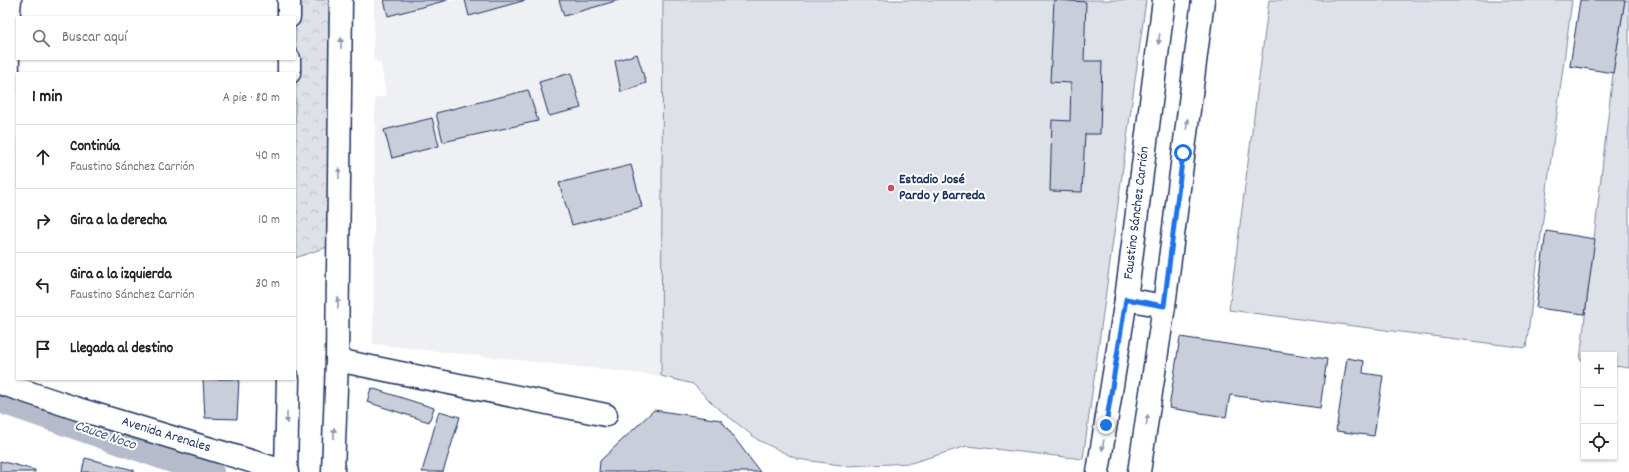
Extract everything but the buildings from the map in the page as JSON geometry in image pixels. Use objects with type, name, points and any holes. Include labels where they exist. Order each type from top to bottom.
[{"type":"main road","points":[[289,0],[289,16]]},
{"type":"main road","points":[[333,472],[337,360],[341,0]]},
{"type":"main road","name":"Faustino Sánchez Carrión","points":[[1098,472],[1126,299],[1164,0]]},
{"type":"main road","points":[[1139,472],[1164,306],[1203,0]]},
{"type":"main road","points":[[4,384],[6,14]]},
{"type":"main road","points":[[289,60],[289,72]]},
{"type":"main road","points":[[1126,299],[1164,306]]},
{"type":"main road","points":[[337,360],[606,415]]},
{"type":"main road","points":[[286,472],[288,380]]},
{"type":"main road","name":"Avenida Arenales","points":[[4,384],[78,409],[286,472]]},
{"type":"shaded area","points":[[374,0],[663,0],[661,376],[373,344],[375,98],[386,96],[381,63],[373,60]]},
{"type":"green space","points":[[291,0],[339,0],[339,243],[296,258],[296,16]]},
{"type":"green space","name":"Estadio José Pardo y Barreda","points":[[663,0],[1146,0],[1083,459],[967,446],[911,463],[848,466],[797,459],[758,440],[715,406],[693,384],[661,376]]},
{"type":"green space","points":[[1269,0],[1572,0],[1526,348],[1229,310]]},
{"type":"green space","points":[[1625,0],[1629,0],[1629,368],[1617,366],[1617,352],[1581,352],[1580,360],[1613,73]]},
{"type":"waterway","name":"Cauce Noco","points":[[0,399],[210,472]]},
{"type":"place","name":"Estadio José Pardo y Barreda","points":[[891,188]]},
{"type":"route","points":[[1106,425],[1126,299],[1164,306],[1183,153]]}]
